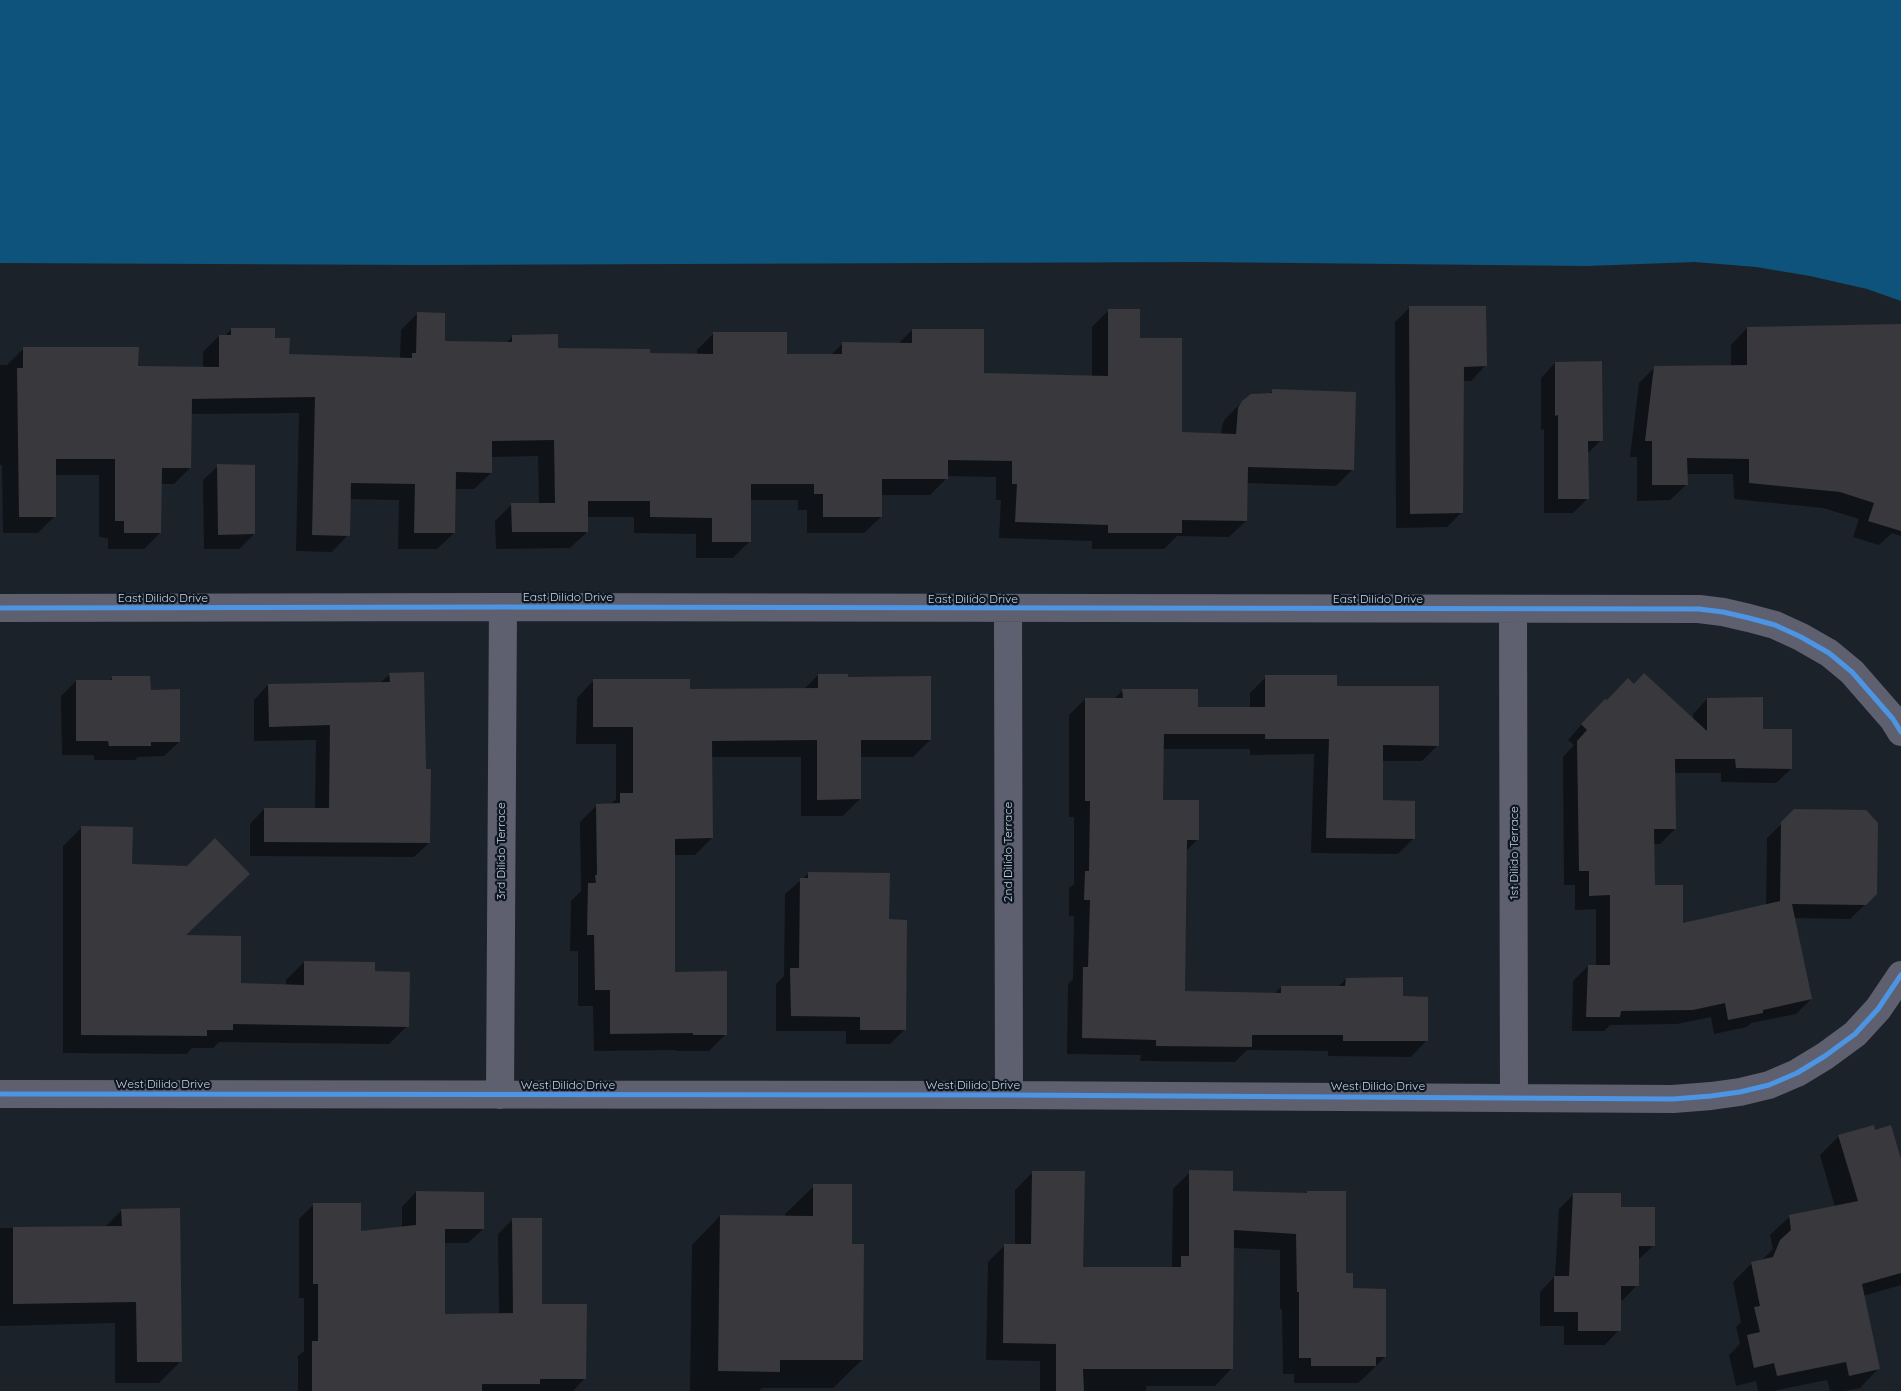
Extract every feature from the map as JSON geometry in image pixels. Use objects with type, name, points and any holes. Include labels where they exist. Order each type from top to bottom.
[{"type":"street","name":"3rd Dilido Terrace","points":[[500,1094],[503,607]]},
{"type":"street","name":"East Dilido Drive","points":[[0,608],[1699,609],[1723,612],[1775,625],[1802,637],[1829,653],[1872,694],[1893,719],[1901,732]]},
{"type":"street","name":"2nd Dilido Terrace","points":[[1008,609],[1008,1095]]},
{"type":"street","name":"1st Dilido Terrace","points":[[1513,610],[1514,1097]]},
{"type":"street","name":"West Dilido Drive","points":[[0,1094],[1008,1095],[1672,1099],[1740,1092],[1769,1085],[1797,1073],[1825,1056],[1855,1034],[1878,1009],[1901,975]]},
{"type":"water","points":[[0,0],[1901,0],[1901,301],[1867,289],[1810,276],[1756,267],[1695,262],[1587,266],[1199,262],[424,265],[0,263]]},
{"type":"building","points":[[1409,306],[1486,306],[1487,366],[1464,367],[1463,513],[1410,514]]},
{"type":"building","points":[[1108,309],[1140,309],[1140,338],[1182,338],[1182,432],[1236,434],[1238,408],[1242,401],[1251,394],[1272,393],[1272,389],[1356,392],[1354,470],[1248,467],[1247,521],[1182,520],[1182,533],[1108,533],[1108,525],[1015,522],[1017,484],[1012,484],[1012,461],[948,460],[948,479],[882,479],[882,517],[823,517],[823,494],[814,494],[814,484],[751,484],[751,542],[712,542],[712,518],[650,517],[650,501],[588,501],[588,532],[512,532],[511,503],[555,503],[554,440],[492,441],[492,473],[456,472],[455,533],[414,533],[415,484],[351,483],[350,536],[312,535],[315,397],[192,399],[191,468],[162,468],[161,533],[124,533],[124,521],[115,521],[115,459],[56,459],[56,517],[19,517],[17,368],[23,368],[23,347],[139,347],[138,366],[219,367],[219,335],[231,335],[231,328],[275,328],[275,338],[290,338],[289,354],[412,358],[412,353],[416,353],[417,312],[445,313],[445,341],[512,342],[512,335],[558,334],[558,348],[650,349],[650,353],[713,354],[713,332],[787,332],[787,354],[842,354],[842,342],[912,343],[912,329],[984,329],[984,373],[1108,376]]},
{"type":"building","points":[[1901,324],[1901,531],[1868,521],[1874,503],[1840,492],[1749,483],[1749,459],[1687,458],[1688,485],[1652,485],[1652,441],[1645,441],[1654,366],[1747,365],[1747,327]]},
{"type":"building","points":[[1602,361],[1603,441],[1588,441],[1589,499],[1558,499],[1558,415],[1555,416],[1555,362]]},
{"type":"building","points":[[217,464],[255,465],[255,534],[218,535]]},
{"type":"building","points":[[424,672],[426,769],[431,769],[430,843],[264,842],[264,808],[329,808],[330,725],[269,727],[268,684],[390,682],[389,673]]},
{"type":"building","points":[[1644,673],[1707,731],[1707,698],[1763,697],[1763,729],[1792,729],[1792,769],[1736,768],[1735,759],[1675,759],[1676,829],[1654,829],[1655,885],[1683,885],[1683,923],[1780,901],[1781,822],[1794,809],[1866,810],[1878,823],[1877,894],[1866,905],[1792,904],[1812,999],[1763,1010],[1763,1013],[1728,1020],[1725,1003],[1693,1010],[1621,1011],[1620,1017],[1586,1017],[1588,965],[1610,965],[1610,895],[1589,896],[1589,871],[1579,871],[1577,741],[1587,730],[1581,724],[1605,699],[1607,700],[1628,678],[1634,684]]},
{"type":"building","points":[[818,674],[848,674],[848,677],[931,676],[931,740],[861,740],[861,799],[817,800],[817,740],[712,741],[713,838],[675,839],[675,972],[727,971],[727,1035],[693,1035],[693,1033],[610,1034],[610,990],[595,990],[594,935],[587,935],[588,883],[596,883],[595,875],[597,875],[596,804],[620,803],[620,793],[633,793],[633,727],[593,727],[593,679],[690,679],[690,689],[818,688]]},
{"type":"building","points":[[1265,675],[1337,675],[1337,686],[1439,686],[1439,746],[1383,745],[1383,800],[1415,801],[1415,839],[1326,838],[1329,739],[1265,739],[1265,734],[1164,734],[1163,800],[1199,800],[1199,840],[1187,840],[1185,991],[1281,993],[1281,986],[1345,986],[1346,978],[1403,977],[1403,996],[1428,997],[1428,1041],[1343,1041],[1343,1035],[1252,1035],[1252,1047],[1156,1046],[1156,1040],[1082,1038],[1083,967],[1088,967],[1090,900],[1084,900],[1085,871],[1089,871],[1090,801],[1085,801],[1085,698],[1123,698],[1122,689],[1198,689],[1198,707],[1265,707]]},
{"type":"building","points":[[112,676],[150,676],[151,690],[180,689],[180,742],[151,742],[151,746],[109,746],[108,741],[76,741],[76,680],[112,680]]},
{"type":"building","points":[[81,826],[133,827],[132,864],[187,866],[215,838],[250,874],[186,935],[241,936],[241,983],[304,985],[304,961],[375,962],[375,971],[410,972],[409,1027],[233,1024],[233,1030],[207,1030],[207,1036],[81,1035]]},
{"type":"building","points":[[808,872],[890,873],[889,919],[907,920],[906,1030],[860,1030],[860,1017],[791,1016],[790,968],[799,968],[800,878],[808,878]]},
{"type":"building","points":[[1874,1125],[1875,1130],[1891,1125],[1901,1159],[1901,1273],[1862,1284],[1880,1369],[1849,1376],[1846,1362],[1777,1376],[1774,1363],[1754,1368],[1747,1335],[1760,1332],[1754,1307],[1760,1306],[1751,1262],[1773,1257],[1780,1240],[1791,1230],[1789,1215],[1858,1201],[1838,1135]]},
{"type":"building","points":[[1189,1170],[1233,1171],[1233,1191],[1307,1193],[1307,1191],[1346,1191],[1346,1273],[1353,1273],[1353,1288],[1386,1289],[1386,1357],[1376,1357],[1376,1366],[1311,1366],[1311,1358],[1299,1358],[1299,1292],[1297,1292],[1296,1234],[1234,1230],[1233,1369],[1083,1369],[1084,1391],[1056,1391],[1056,1344],[1003,1343],[1004,1244],[1031,1244],[1032,1171],[1085,1171],[1083,1267],[1181,1267],[1181,1256],[1189,1256]]},
{"type":"building","points":[[813,1184],[852,1184],[852,1244],[864,1244],[863,1360],[780,1360],[780,1372],[718,1371],[720,1215],[813,1216]]},
{"type":"building","points":[[416,1191],[484,1192],[484,1229],[445,1229],[445,1314],[513,1313],[512,1218],[542,1218],[542,1304],[587,1304],[586,1379],[540,1379],[540,1384],[482,1384],[482,1391],[312,1391],[312,1341],[318,1341],[318,1284],[313,1284],[313,1203],[361,1203],[361,1231],[416,1225]]},
{"type":"building","points":[[1573,1193],[1621,1193],[1621,1207],[1655,1207],[1655,1246],[1639,1246],[1639,1286],[1621,1286],[1621,1331],[1578,1331],[1578,1312],[1554,1312],[1554,1276],[1569,1276]]},
{"type":"building","points":[[180,1208],[182,1362],[137,1362],[136,1302],[13,1304],[13,1227],[122,1226],[121,1209]]},
{"type":"cycle path","points":[[0,608],[1699,609],[1723,612],[1775,625],[1829,653],[1852,672],[1893,719],[1901,732]]},
{"type":"cycle path","points":[[0,1094],[1009,1095],[1673,1099],[1740,1092],[1769,1085],[1797,1073],[1825,1056],[1855,1034],[1878,1009],[1901,975]]}]
